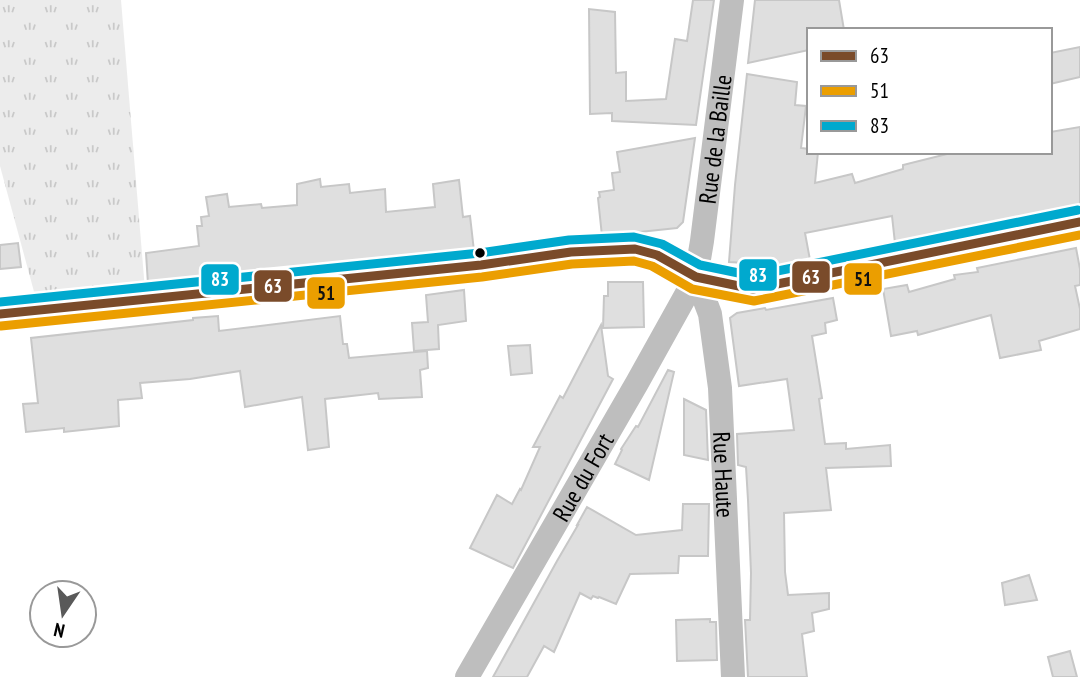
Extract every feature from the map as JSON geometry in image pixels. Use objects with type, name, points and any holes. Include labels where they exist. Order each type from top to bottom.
[{"type":"street","name":"Rue de la Baille","points":[[696,277],[732,0]]},
{"type":"street","points":[[0,314],[481,265],[571,252],[635,248],[657,255],[696,277],[753,289],[1080,222]]},
{"type":"street","name":"Rue du Fort","points":[[467,677],[696,277]]},
{"type":"street","name":"Rue Haute","points":[[696,277],[710,314],[720,388],[733,677]]},
{"type":"green space","points":[[0,0],[121,0],[145,290],[36,299],[0,166]]},
{"type":"building","points":[[693,0],[714,0],[696,125],[612,121],[612,113],[590,114],[589,9],[615,12],[616,73],[626,72],[626,101],[666,99],[675,39],[687,41]]},
{"type":"building","points":[[755,0],[839,0],[844,28],[807,28],[807,50],[748,63]]},
{"type":"building","points":[[1080,47],[1080,77],[1052,84],[1052,53]]},
{"type":"building","points":[[747,74],[797,82],[795,105],[806,106],[801,148],[807,149],[807,154],[818,154],[815,183],[852,174],[855,183],[903,169],[903,165],[947,154],[1052,154],[1052,132],[1080,127],[1080,208],[895,243],[892,216],[805,233],[810,260],[784,265],[729,262]]},
{"type":"building","points":[[695,138],[683,222],[677,228],[602,236],[599,192],[614,190],[612,173],[620,172],[617,152]]},
{"type":"building","points":[[320,179],[321,187],[349,184],[350,193],[385,189],[386,212],[435,207],[433,184],[459,180],[463,217],[470,216],[474,251],[148,284],[146,253],[199,246],[197,226],[202,226],[201,217],[209,216],[206,197],[227,194],[229,207],[297,205],[297,184]]},
{"type":"building","points":[[18,243],[21,267],[0,269],[0,245]]},
{"type":"building","points":[[1076,248],[1080,269],[1080,285],[1075,286],[1080,309],[1080,329],[1039,341],[1041,350],[1000,358],[991,315],[918,335],[917,331],[891,336],[883,289],[907,285],[909,292],[955,279],[954,275],[978,272],[977,268]]},
{"type":"building","points":[[608,282],[643,282],[644,327],[603,328],[604,296],[608,296]]},
{"type":"building","points":[[464,290],[466,321],[438,325],[439,349],[414,351],[412,323],[428,322],[426,295]]},
{"type":"building","points":[[833,298],[837,320],[825,323],[826,333],[812,336],[822,398],[819,399],[825,444],[846,443],[846,449],[890,445],[891,466],[826,468],[831,510],[784,513],[788,595],[829,593],[829,609],[812,613],[814,631],[802,634],[807,677],[748,677],[745,620],[750,620],[751,573],[748,500],[746,467],[738,465],[737,434],[794,430],[787,379],[739,386],[730,318],[737,313]]},
{"type":"building","points":[[218,316],[219,331],[340,316],[343,344],[347,344],[349,358],[427,351],[428,368],[420,370],[422,397],[379,399],[378,393],[325,399],[329,447],[308,450],[302,397],[245,407],[240,371],[140,383],[142,398],[118,400],[119,426],[64,432],[64,428],[26,432],[23,404],[38,403],[31,338]]},
{"type":"building","points":[[601,325],[608,376],[613,379],[513,568],[470,548],[497,495],[512,504],[521,490],[540,447],[533,447],[560,396],[563,398]]},
{"type":"building","points":[[530,345],[532,373],[511,375],[508,346]]},
{"type":"building","points":[[668,370],[674,372],[649,480],[615,464],[621,449],[636,426],[638,427]]},
{"type":"building","points":[[684,399],[706,410],[708,460],[684,455]]},
{"type":"building","points":[[683,504],[709,504],[708,556],[679,556],[678,573],[630,574],[616,604],[599,597],[593,596],[591,599],[580,593],[554,652],[544,646],[527,677],[493,677],[587,507],[636,535],[682,530]]},
{"type":"building","points":[[1029,575],[1037,600],[1005,605],[1002,583]]},
{"type":"building","points":[[710,619],[710,622],[716,622],[717,660],[677,661],[676,620]]},
{"type":"building","points":[[1070,651],[1077,677],[1053,677],[1048,657]]},
{"type":"transit line","name":"83","points":[[0,302],[480,253],[569,240],[634,237],[662,244],[700,265],[753,276],[1078,210]]},
{"type":"transit line","name":"63","points":[[0,314],[481,265],[571,252],[635,249],[657,255],[696,277],[753,289],[1080,222]]},
{"type":"transit line","name":"51","points":[[1,326],[482,277],[572,264],[634,261],[652,266],[692,289],[754,301],[1080,235]]}]
